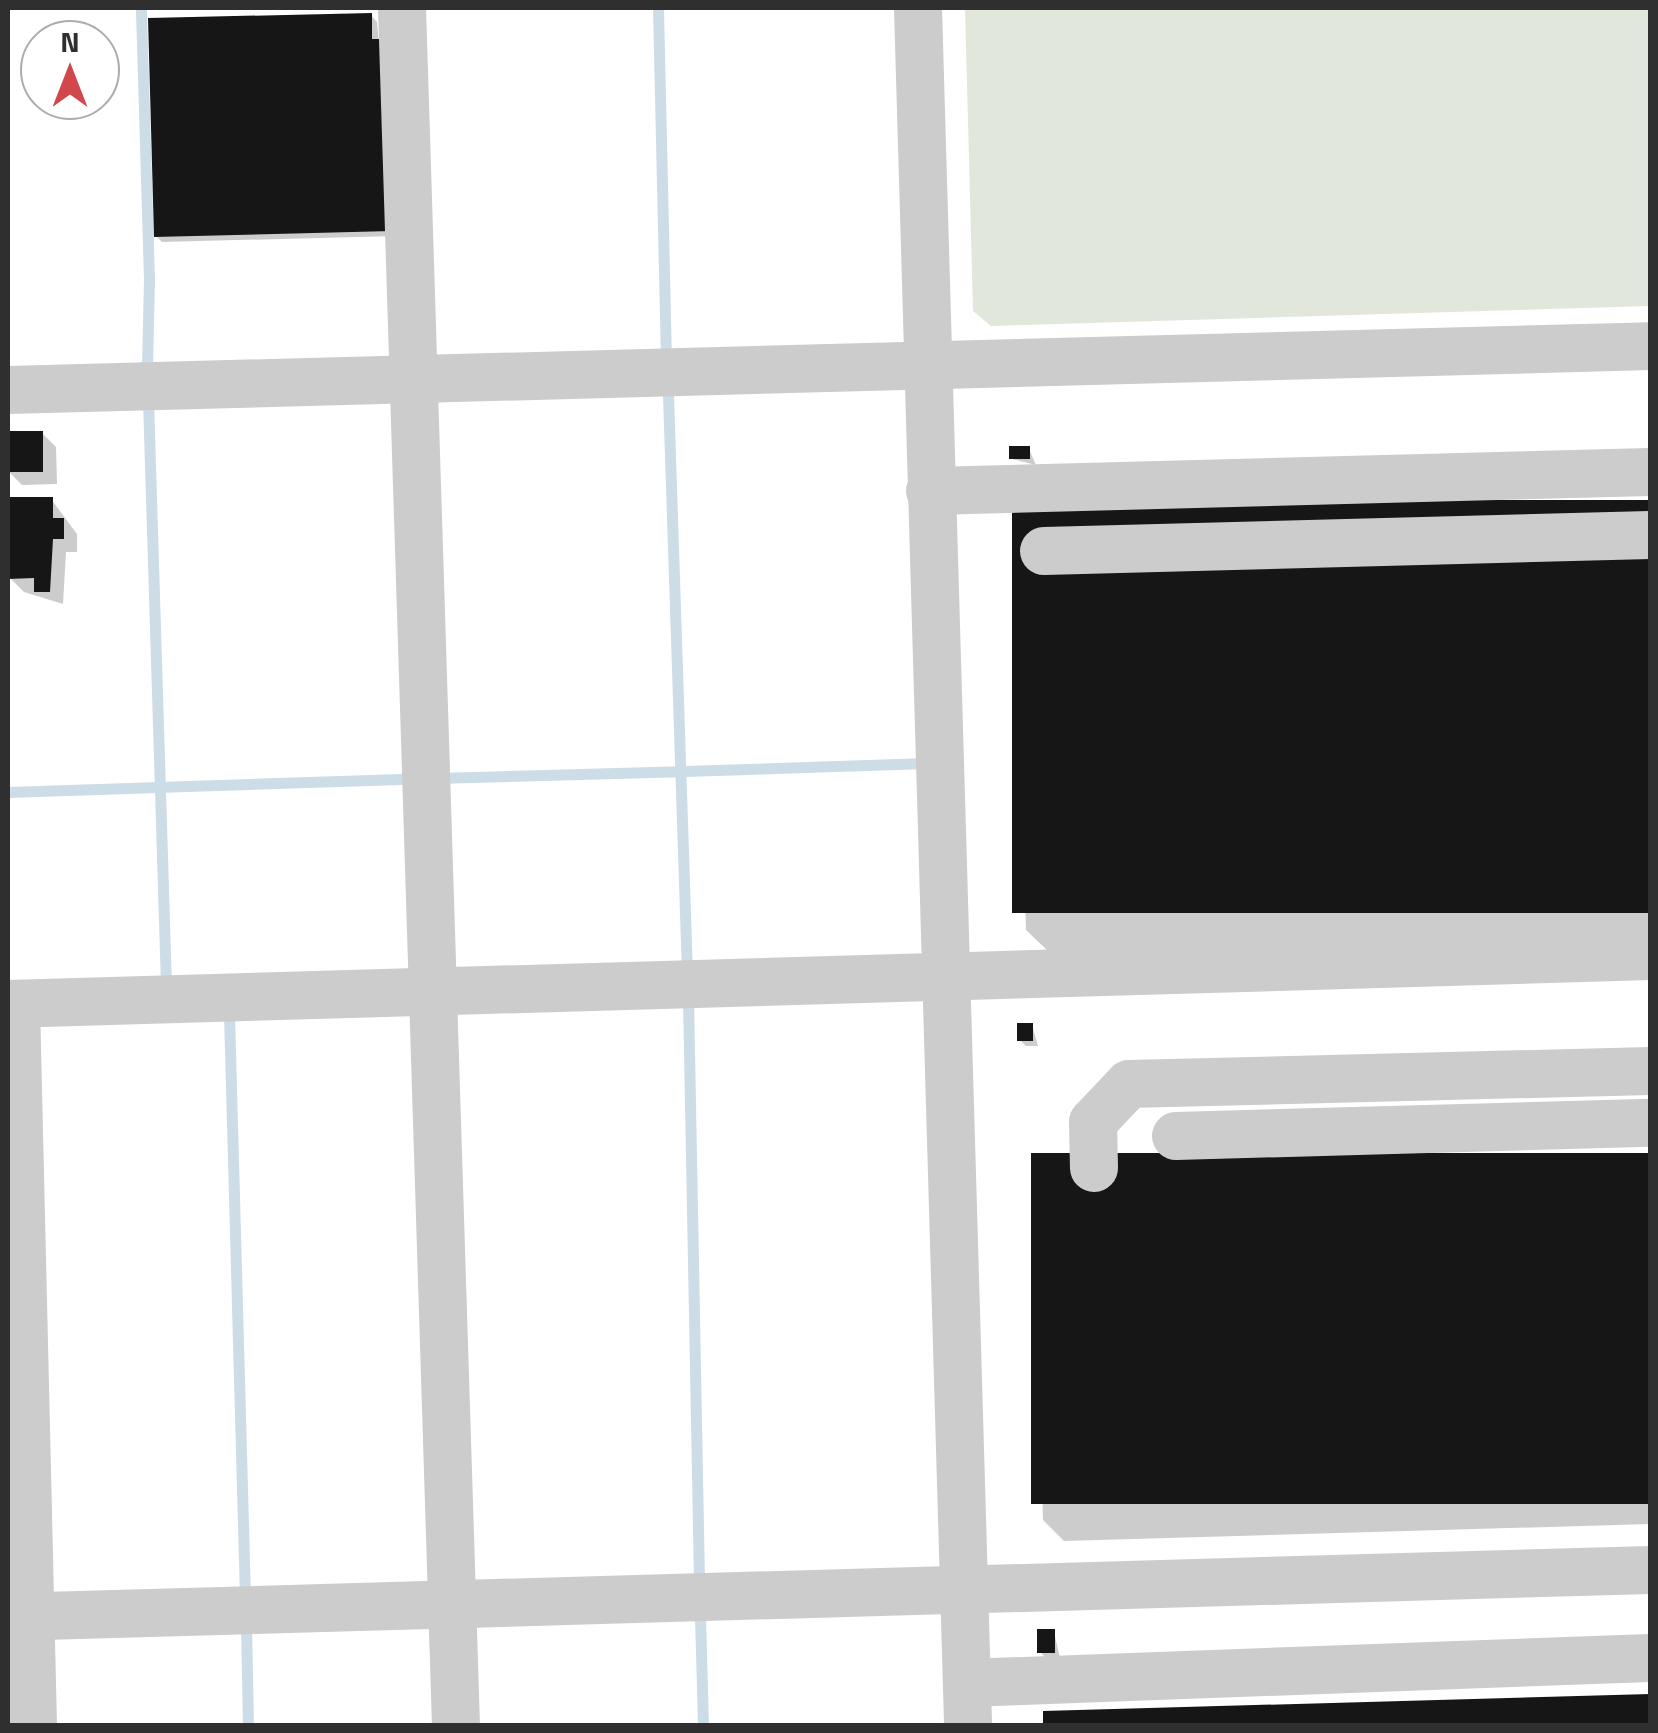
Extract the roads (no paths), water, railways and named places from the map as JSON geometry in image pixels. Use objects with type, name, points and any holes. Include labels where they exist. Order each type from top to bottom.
[{"type":"street","points":[[402,8],[456,1726]]},
{"type":"street","points":[[918,8],[967,1704],[1650,1658]]},
{"type":"street","points":[[8,390],[411,375],[1650,346]]},
{"type":"street","points":[[930,491],[1650,472]]},
{"type":"street","points":[[1044,552],[1650,535]]},
{"type":"street","points":[[34,1726],[19,1617],[12,1004],[1650,956]]},
{"type":"street","points":[[1094,1168],[1094,1122],[1129,1084],[1650,1071]]},
{"type":"street","points":[[1176,1136],[1650,1124]]},
{"type":"street","points":[[19,1617],[1650,1570]]},
{"type":"waterway","points":[[137,368],[147,367],[149,280],[141,8]]},
{"type":"waterway","points":[[658,8],[666,355]]},
{"type":"waterway","points":[[668,395],[687,973]]},
{"type":"waterway","points":[[148,400],[166,987]]},
{"type":"waterway","points":[[685,771],[927,763]]},
{"type":"waterway","points":[[435,778],[679,771]]},
{"type":"waterway","points":[[8,792],[409,779]]},
{"type":"waterway","points":[[688,997],[699,1578]]},
{"type":"waterway","points":[[221,1014],[229,1014],[245,1596]]},
{"type":"waterway","points":[[700,1617],[703,1726]]},
{"type":"waterway","points":[[246,1624],[248,1726]]}]
